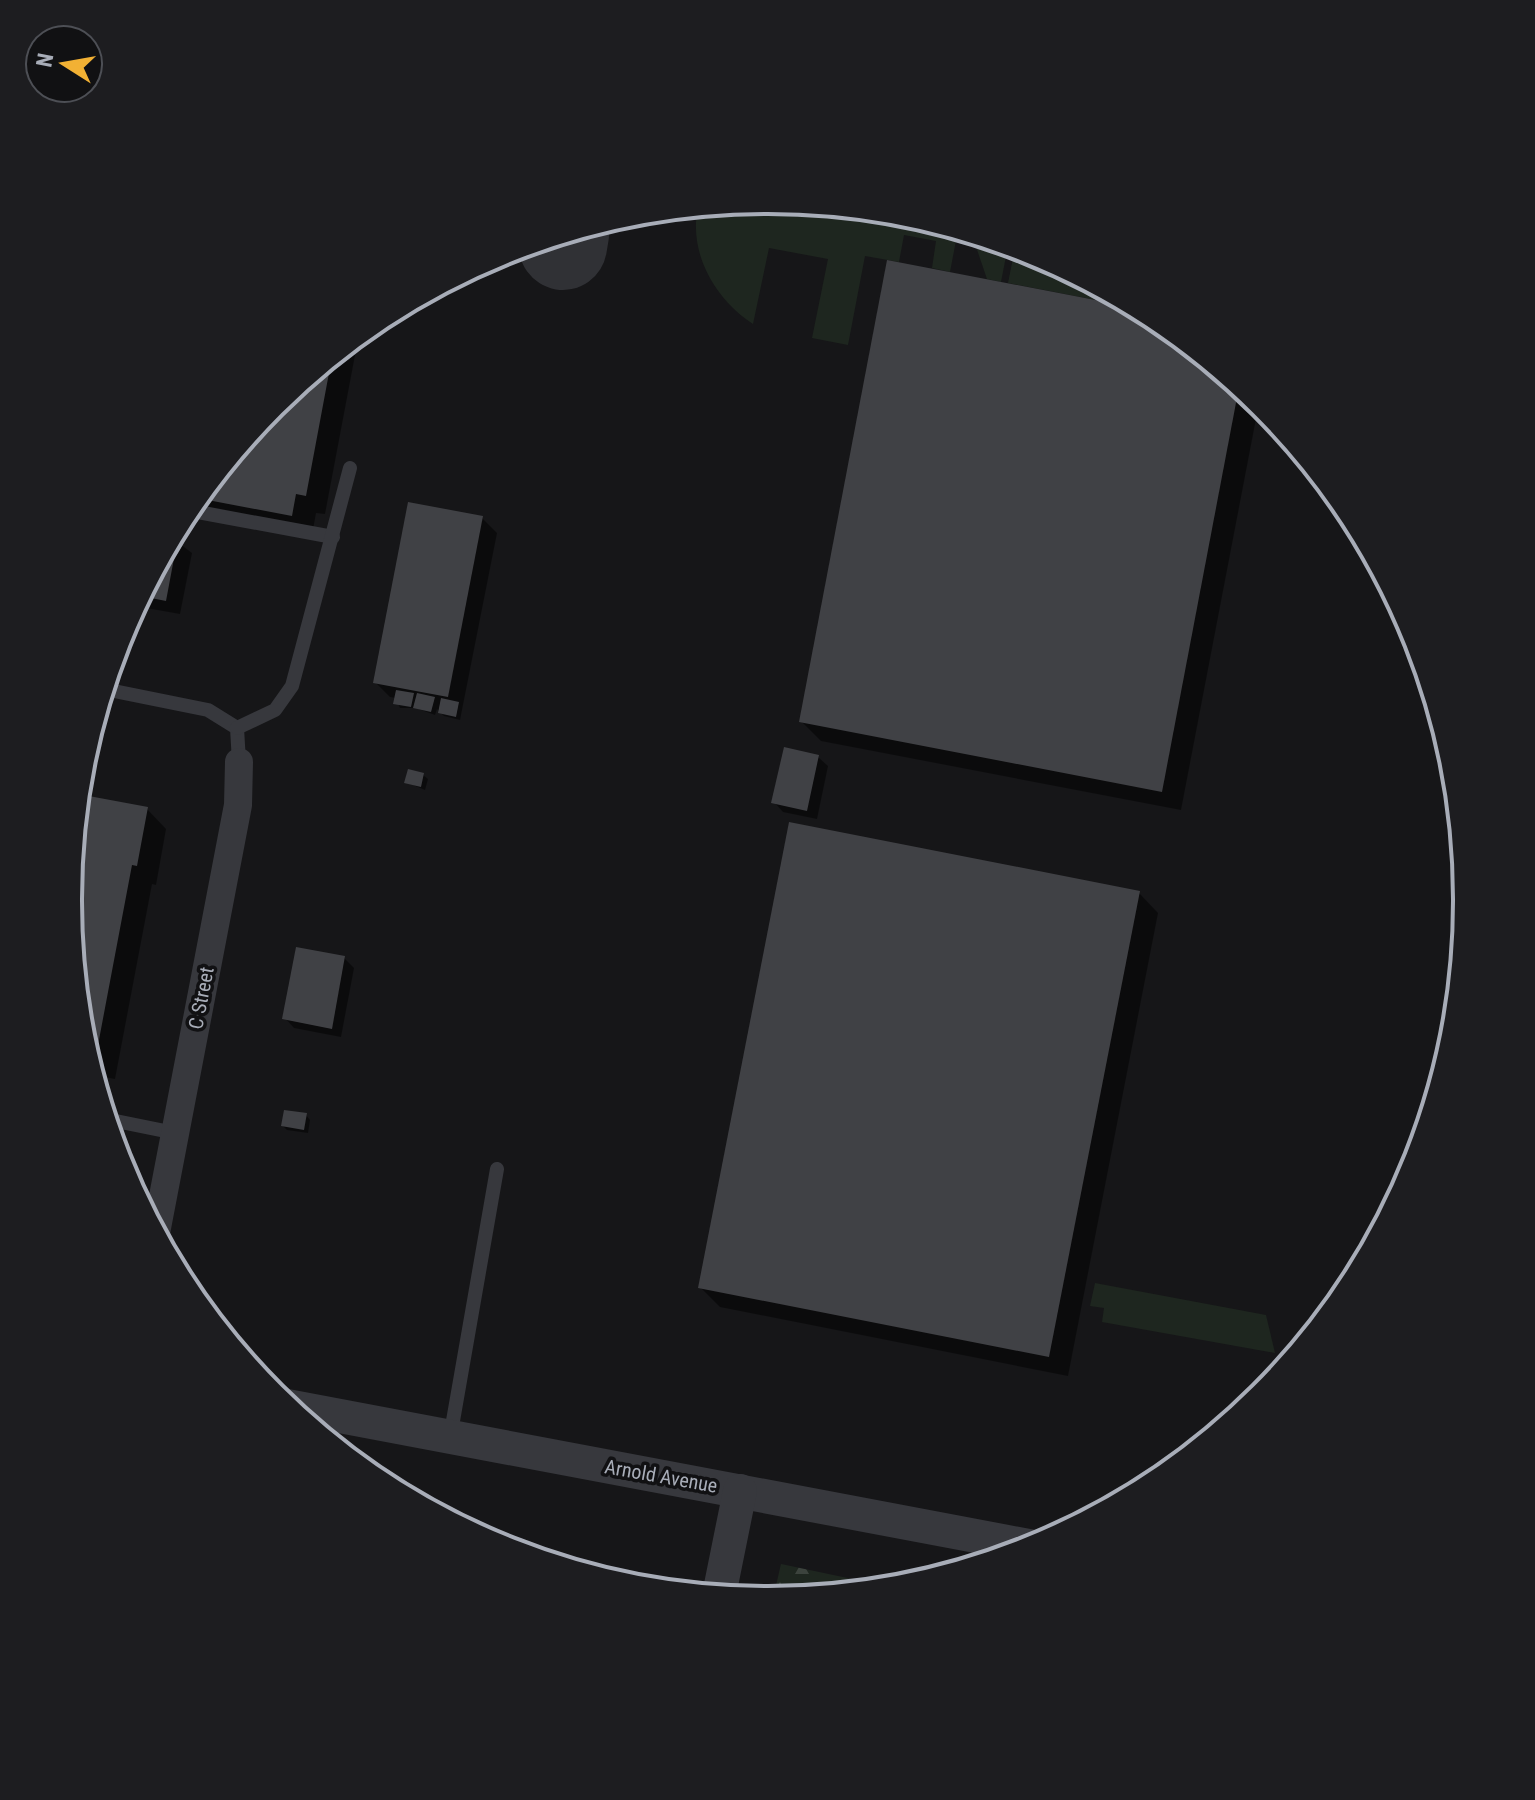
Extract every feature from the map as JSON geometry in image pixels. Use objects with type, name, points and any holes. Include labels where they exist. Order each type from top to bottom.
[{"type":"street","name":"C Street","points":[[159,1215],[238,805],[239,762]]},
{"type":"street","name":"Arnold Avenue","points":[[311,1411],[1007,1542]]},
{"type":"street","points":[[721,1584],[740,1491]]},
{"type":"lane","points":[[237,728],[275,710],[292,686],[350,468]]},
{"type":"lane","points":[[202,513],[333,537]]},
{"type":"lane","points":[[115,691],[219,714],[237,728],[241,742],[239,762]]},
{"type":"lane","points":[[119,1122],[175,1133]]},
{"type":"lane","points":[[450,1438],[497,1169]]},
{"type":"green space","points":[[723,216],[812,216],[857,220],[956,241],[950,272],[932,268],[936,241],[904,235],[899,262],[865,256],[848,345],[812,338],[828,259],[769,248],[753,324],[739,314],[716,288],[701,258],[697,218]]},
{"type":"green space","points":[[976,247],[1006,258],[1001,282],[987,279]]},
{"type":"green space","points":[[1013,260],[1101,301],[1008,283]]},
{"type":"green space","points":[[1095,1283],[1266,1315],[1275,1353],[1102,1322],[1104,1308],[1090,1306]]},
{"type":"green space","points":[[781,1564],[857,1580],[812,1584],[776,1586]]},
{"type":"building","points":[[887,260],[1101,301],[1185,356],[1236,401],[1162,792],[799,722]]},
{"type":"building","points":[[329,374],[306,496],[296,494],[292,516],[211,501],[252,448]]},
{"type":"building","points":[[408,502],[483,516],[448,697],[373,683]]},
{"type":"building","points":[[174,556],[166,601],[152,598]]},
{"type":"building","points":[[396,690],[414,693],[411,707],[393,704]]},
{"type":"building","points":[[417,693],[435,697],[431,712],[413,708]]},
{"type":"building","points":[[441,698],[459,702],[456,717],[438,713]]},
{"type":"building","points":[[784,747],[819,755],[807,811],[771,803]]},
{"type":"building","points":[[408,769],[424,773],[421,787],[404,783]]},
{"type":"building","points":[[90,796],[148,807],[137,866],[132,865],[98,1046],[83,945],[83,855]]},
{"type":"building","points":[[789,822],[1140,891],[1049,1357],[698,1288]]},
{"type":"building","points":[[296,947],[345,956],[332,1029],[282,1019]]},
{"type":"building","points":[[284,1110],[307,1113],[304,1130],[281,1126]]}]
